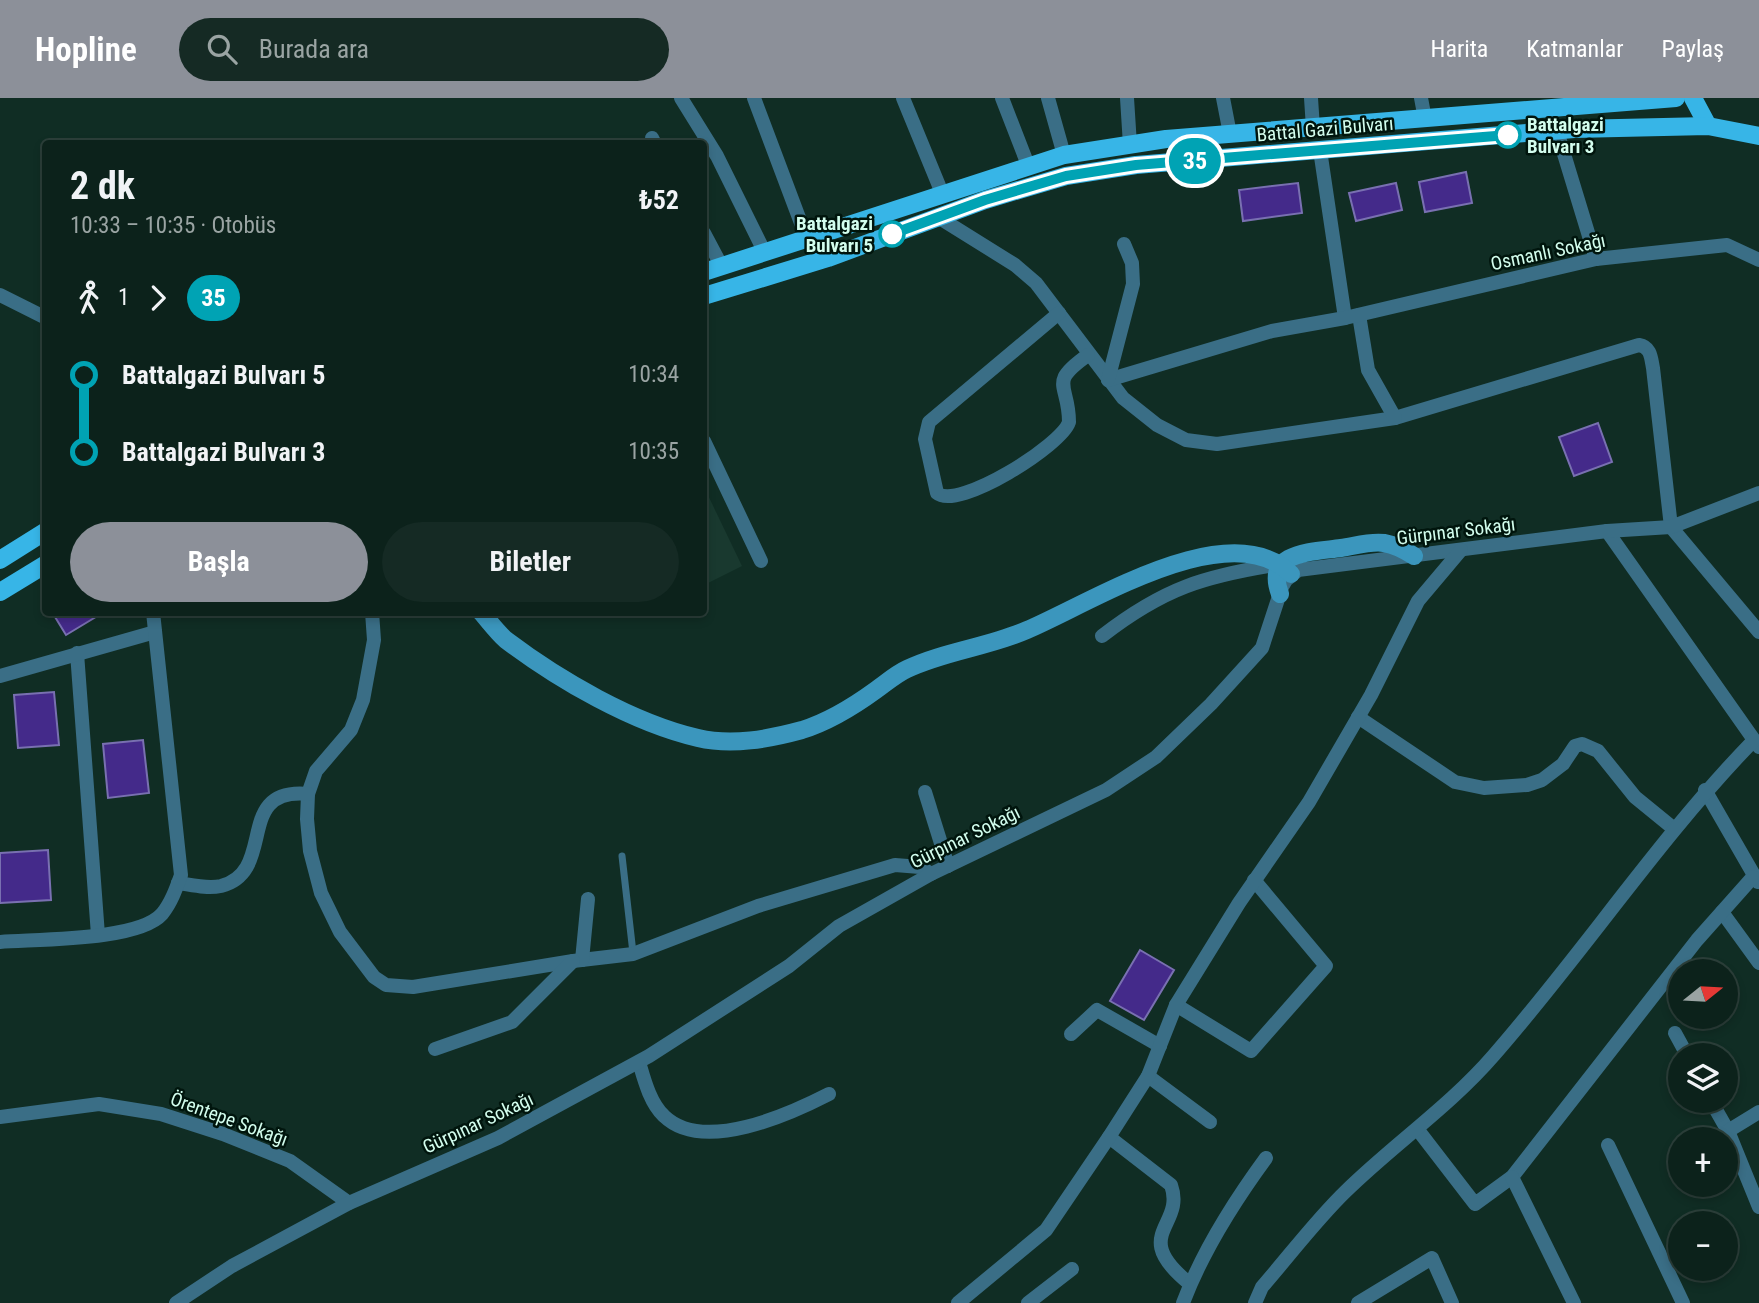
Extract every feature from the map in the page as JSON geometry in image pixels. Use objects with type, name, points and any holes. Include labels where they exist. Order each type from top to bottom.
[{"type":"main road","name":"Battal Gazi Bulvarı","points":[[707,271],[1065,155],[1230,134],[1425,119],[1512,105],[1676,98]]},
{"type":"main road","points":[[1693,98],[1708,127]]},
{"type":"main road","name":"Battal Gazi Bulvarı","points":[[707,295],[828,258],[938,217],[1066,176],[1136,165],[1557,131],[1708,127],[1759,136]]},
{"type":"main road","points":[[0,560],[42,534]]},
{"type":"main road","points":[[0,592],[42,566]]},
{"type":"street","points":[[681,98],[718,156],[765,253]]},
{"type":"street","points":[[754,98],[807,239]]},
{"type":"street","points":[[903,98],[942,193]]},
{"type":"street","points":[[1002,98],[1028,165]]},
{"type":"street","points":[[1048,98],[1065,155]]},
{"type":"street","points":[[1127,98],[1130,145]]},
{"type":"street","points":[[1223,98],[1230,134]]},
{"type":"street","points":[[1311,98],[1313,128]]},
{"type":"street","points":[[1421,98],[1425,119]]},
{"type":"street","points":[[1557,131],[1596,259]]},
{"type":"street","points":[[1320,150],[1352,317],[1368,370],[1395,418]]},
{"type":"street","points":[[938,217],[1015,265],[1036,283],[1088,355],[1123,397],[1157,425],[1186,440],[1217,444],[1395,418],[1642,346],[1649,351],[1653,368],[1671,527],[1759,632]]},
{"type":"street","points":[[707,239],[722,267]]},
{"type":"street","points":[[1108,380],[1133,284],[1132,263],[1124,244]]},
{"type":"street","name":"Osmanlı Sokağı","points":[[1108,380],[1272,331],[1352,317],[1596,259],[1727,245],[1759,260]]},
{"type":"street","points":[[0,295],[42,316]]},
{"type":"street","points":[[1059,313],[929,422],[925,439],[937,493],[948,498],[982,488],[1059,437],[1069,422],[1063,391],[1064,376],[1088,355]]},
{"type":"street","points":[[707,447],[761,561]]},
{"type":"street","name":"Gürpınar Sokağı","points":[[1415,556],[1607,531],[1671,527],[1759,493]]},
{"type":"street","points":[[1255,1303],[1262,1287],[1346,1191],[1418,1130],[1500,1048],[1556,981],[1673,828],[1705,790],[1756,743],[1607,531]]},
{"type":"street","points":[[1280,594],[1276,579],[1286,569],[1293,555],[1369,542],[1385,543],[1415,556]]},
{"type":"street","points":[[958,1303],[1046,1230],[1149,1076],[1176,1005],[1254,880],[1309,802],[1358,717],[1418,601],[1461,550]]},
{"type":"street","points":[[485,616],[504,638],[576,686],[642,718],[699,738],[752,742],[805,729],[853,707],[905,670],[963,649],[1024,632],[1168,567],[1214,554],[1248,554],[1286,569]]},
{"type":"street","points":[[1102,636],[1136,610],[1183,586],[1231,572],[1286,569]]},
{"type":"street","name":"Gürpınar Sokağı","points":[[176,1303],[232,1266],[349,1203],[498,1138],[639,1062],[789,966],[839,926],[931,874],[1106,790],[1156,757],[1211,705],[1262,648],[1280,594]]},
{"type":"street","points":[[0,942],[98,935],[138,929],[162,914],[178,883],[181,875],[153,616]]},
{"type":"street","points":[[372,616],[374,640],[363,699],[351,730],[316,771],[308,794],[310,851],[321,893],[340,932],[374,977],[400,988],[413,987],[577,960],[633,954],[758,906],[895,865],[908,864],[931,874]]},
{"type":"street","points":[[0,676],[155,632]]},
{"type":"street","points":[[77,653],[98,935]]},
{"type":"street","points":[[1358,717],[1455,782],[1484,788],[1527,785],[1542,780],[1563,764],[1575,746],[1591,746],[1635,797],[1673,828]]},
{"type":"street","points":[[1418,1130],[1475,1203],[1512,1177],[1697,940],[1756,880],[1705,790]]},
{"type":"street","points":[[925,792],[948,866]]},
{"type":"street","points":[[178,883],[205,887],[221,886],[236,879],[250,866],[259,820],[265,809],[284,795],[308,794]]},
{"type":"street","points":[[1176,1005],[1251,1051],[1326,966],[1254,880]]},
{"type":"street","points":[[435,1049],[512,1022],[577,960],[588,900]]},
{"type":"street","points":[[1722,912],[1759,963]]},
{"type":"street","points":[[1071,1034],[1097,1010],[1160,1046]]},
{"type":"street","points":[[1675,1034],[1680,1043]]},
{"type":"street","points":[[639,1062],[647,1089],[662,1115],[685,1128],[720,1130],[761,1124],[796,1111],[829,1094]]},
{"type":"street","points":[[1149,1076],[1210,1122]]},
{"type":"street","name":"Örentepe Sokağı","points":[[0,1117],[99,1104],[161,1114],[223,1134],[290,1161],[349,1203]]},
{"type":"street","points":[[1735,1127],[1759,1112]]},
{"type":"street","points":[[1108,1137],[1171,1185],[1173,1199],[1160,1246],[1163,1256],[1174,1271],[1190,1284]]},
{"type":"street","points":[[1608,1145],[1683,1303]]},
{"type":"street","points":[[1738,1156],[1759,1207]]},
{"type":"street","points":[[1183,1303],[1190,1284],[1233,1203],[1266,1158]]},
{"type":"street","points":[[1512,1177],[1574,1303]]},
{"type":"street","points":[[1358,1303],[1432,1258],[1452,1303]]},
{"type":"street","points":[[1028,1303],[1072,1269]]},
{"type":"lane","points":[[622,856],[633,954]]},
{"type":"shaded area","points":[[707,493],[742,566],[707,584]]},
{"type":"building","points":[[1466,172],[1472,203],[1425,212],[1419,182]]},
{"type":"building","points":[[1298,183],[1302,213],[1243,221],[1239,190]]},
{"type":"building","points":[[1396,183],[1402,210],[1356,221],[1349,193]]},
{"type":"building","points":[[1598,423],[1612,462],[1574,476],[1559,437]]},
{"type":"building","points":[[54,616],[97,616],[66,635]]},
{"type":"building","points":[[54,692],[59,745],[18,748],[14,695]]},
{"type":"building","points":[[143,740],[149,793],[108,798],[103,744]]},
{"type":"building","points":[[48,850],[51,900],[0,903],[0,853]]},
{"type":"building","points":[[1140,950],[1174,970],[1144,1020],[1110,1001]]},
{"type":"bus line","name":"35","points":[[892,234],[985,200],[1066,176],[1136,165],[1508,135]]},
{"type":"place","name":"Battalgazi Bulvarı 3","points":[[1508,135]]},
{"type":"place","name":"Battalgazi Bulvarı 5","points":[[892,234]]}]
